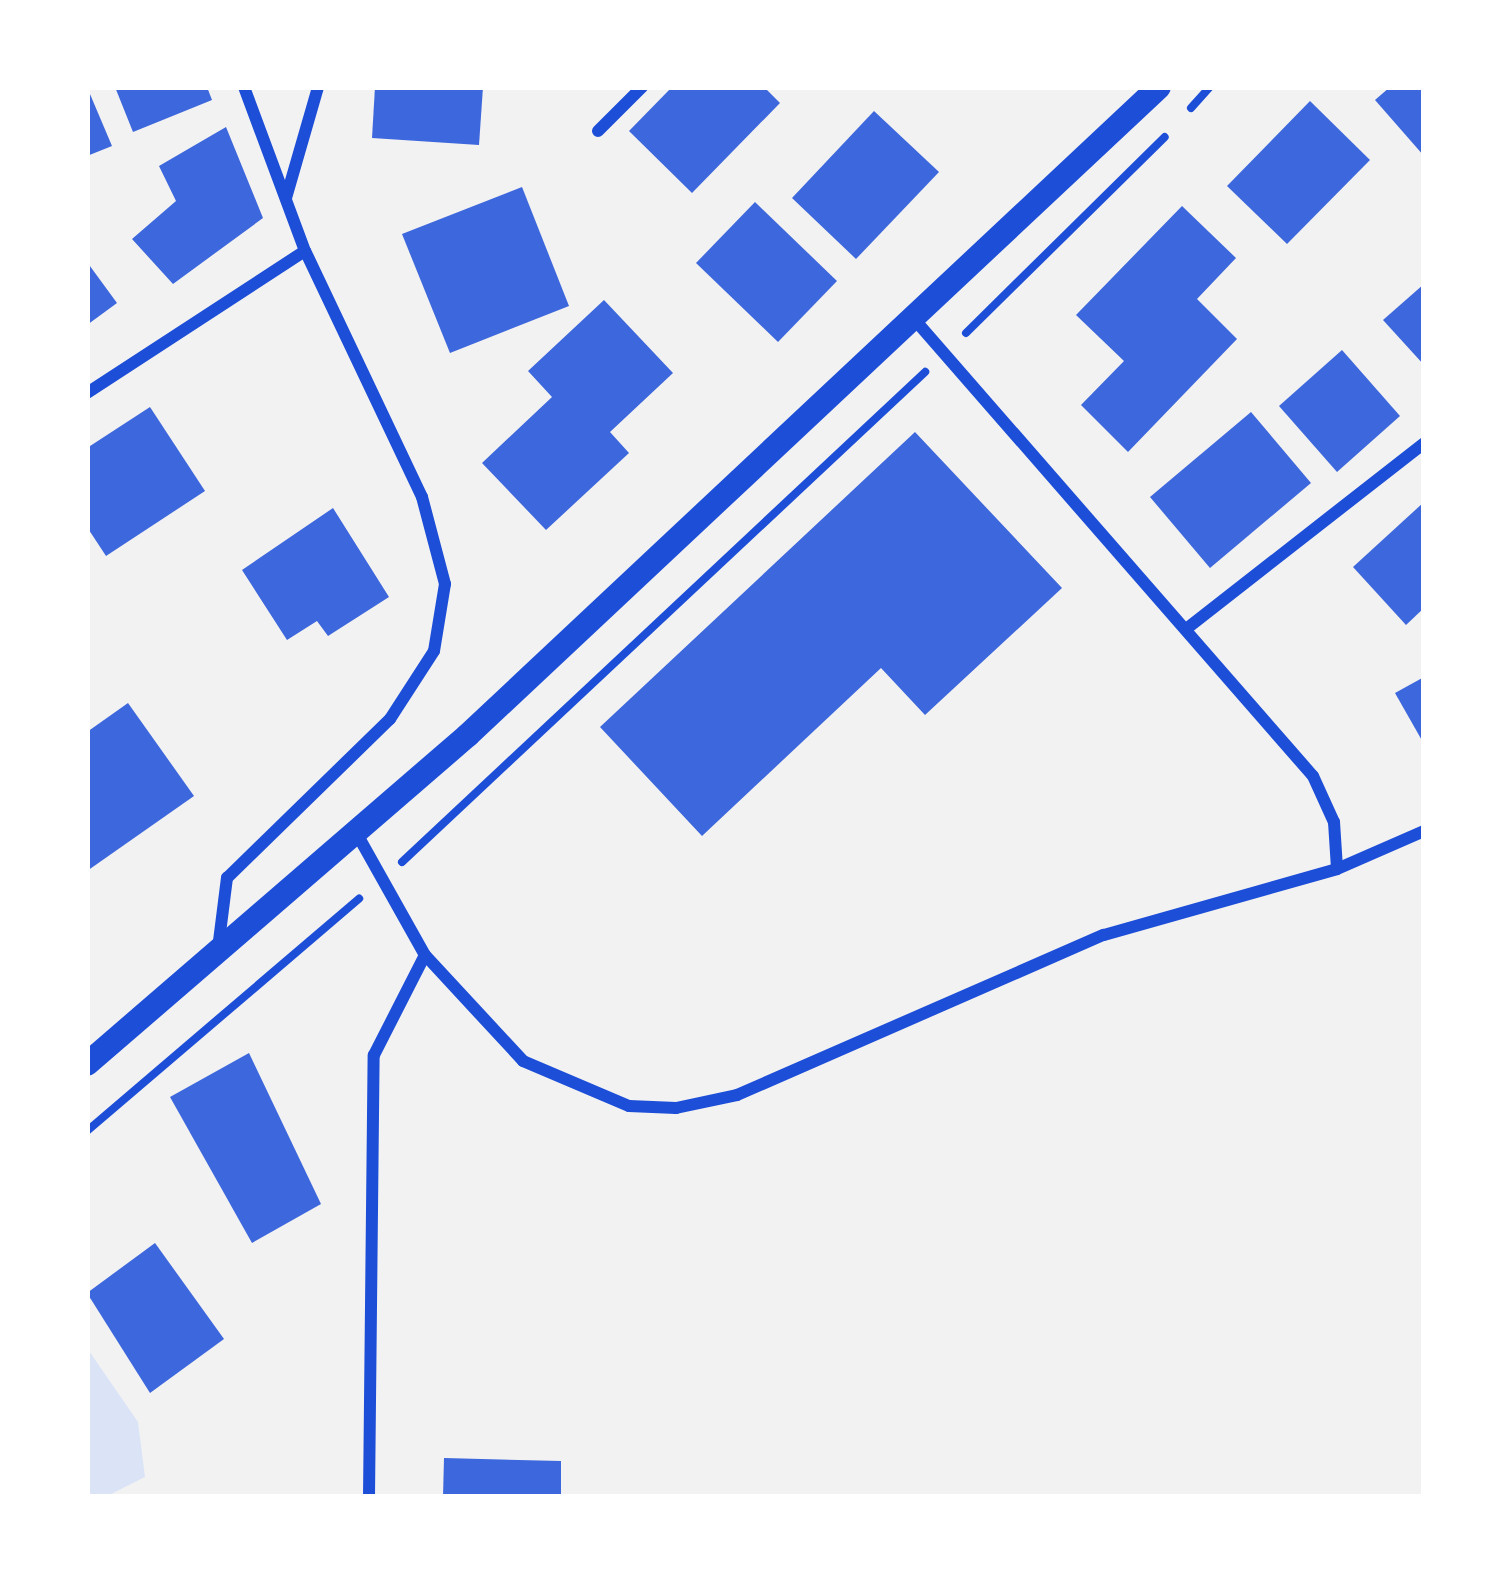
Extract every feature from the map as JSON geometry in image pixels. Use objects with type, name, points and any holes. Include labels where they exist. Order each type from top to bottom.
[{"type":"main road","points":[[87,1064],[357,834],[915,320],[1160,87]]},
{"type":"street","points":[[218,957],[226,878],[390,719],[441,619],[439,540],[304,251],[244,87]]},
{"type":"street","points":[[286,200],[318,87]]},
{"type":"street","points":[[598,131],[642,87]]},
{"type":"street","points":[[87,393],[304,251]]},
{"type":"street","points":[[915,320],[1190,626],[1313,776],[1334,822],[1336,869]]},
{"type":"street","points":[[1190,626],[1424,442]]},
{"type":"street","points":[[357,834],[424,955],[523,1061],[580,1090],[676,1108],[737,1095],[1103,935],[1336,869],[1424,831]]},
{"type":"street","points":[[370,1497],[374,1054],[424,955]]},
{"type":"path","points":[[980,319],[1210,87]]},
{"type":"path","points":[[414,851],[917,378]]},
{"type":"path","points":[[87,1131],[304,945]]},
{"type":"shaded area","points":[[87,1348],[138,1422],[145,1477],[105,1497],[87,1497]]},
{"type":"building","points":[[87,87],[112,146],[87,156]]},
{"type":"building","points":[[115,87],[207,87],[212,100],[133,132]]},
{"type":"building","points":[[375,87],[483,87],[479,145],[372,138]]},
{"type":"building","points":[[672,87],[764,87],[780,103],[692,193],[629,131]]},
{"type":"building","points":[[1390,87],[1424,87],[1424,156],[1375,100]]},
{"type":"building","points":[[1310,101],[1370,160],[1287,244],[1227,186]]},
{"type":"building","points":[[874,111],[939,172],[856,259],[792,198]]},
{"type":"building","points":[[226,127],[263,218],[173,284],[132,239],[176,201],[159,166]]},
{"type":"building","points":[[522,187],[569,306],[450,353],[402,234]]},
{"type":"building","points":[[755,202],[837,281],[778,342],[696,263]]},
{"type":"building","points":[[1182,206],[1236,258],[1197,299],[1237,339],[1128,452],[1081,405],[1124,361],[1076,315]]},
{"type":"building","points":[[87,262],[117,303],[87,325]]},
{"type":"building","points":[[1424,284],[1424,365],[1383,320]]},
{"type":"building","points":[[604,300],[673,373],[610,432],[629,453],[546,530],[482,463],[552,397],[528,371]]},
{"type":"building","points":[[1342,350],[1400,416],[1337,472],[1279,406]]},
{"type":"building","points":[[150,407],[205,491],[106,556],[87,527],[87,448]]},
{"type":"building","points":[[1251,412],[1311,483],[1210,568],[1150,497]]},
{"type":"building","points":[[915,432],[1062,588],[925,715],[881,668],[702,836],[600,727]]},
{"type":"building","points":[[1424,502],[1424,608],[1406,625],[1353,567]]},
{"type":"building","points":[[333,508],[389,597],[328,636],[317,621],[287,640],[242,570]]},
{"type":"building","points":[[1424,677],[1424,744],[1395,693]]},
{"type":"building","points":[[128,703],[194,796],[87,871],[87,732]]},
{"type":"building","points":[[249,1053],[321,1204],[252,1243],[170,1097]]},
{"type":"building","points":[[155,1243],[224,1339],[150,1393],[87,1293]]},
{"type":"building","points":[[444,1458],[561,1461],[561,1497],[443,1497]]}]
